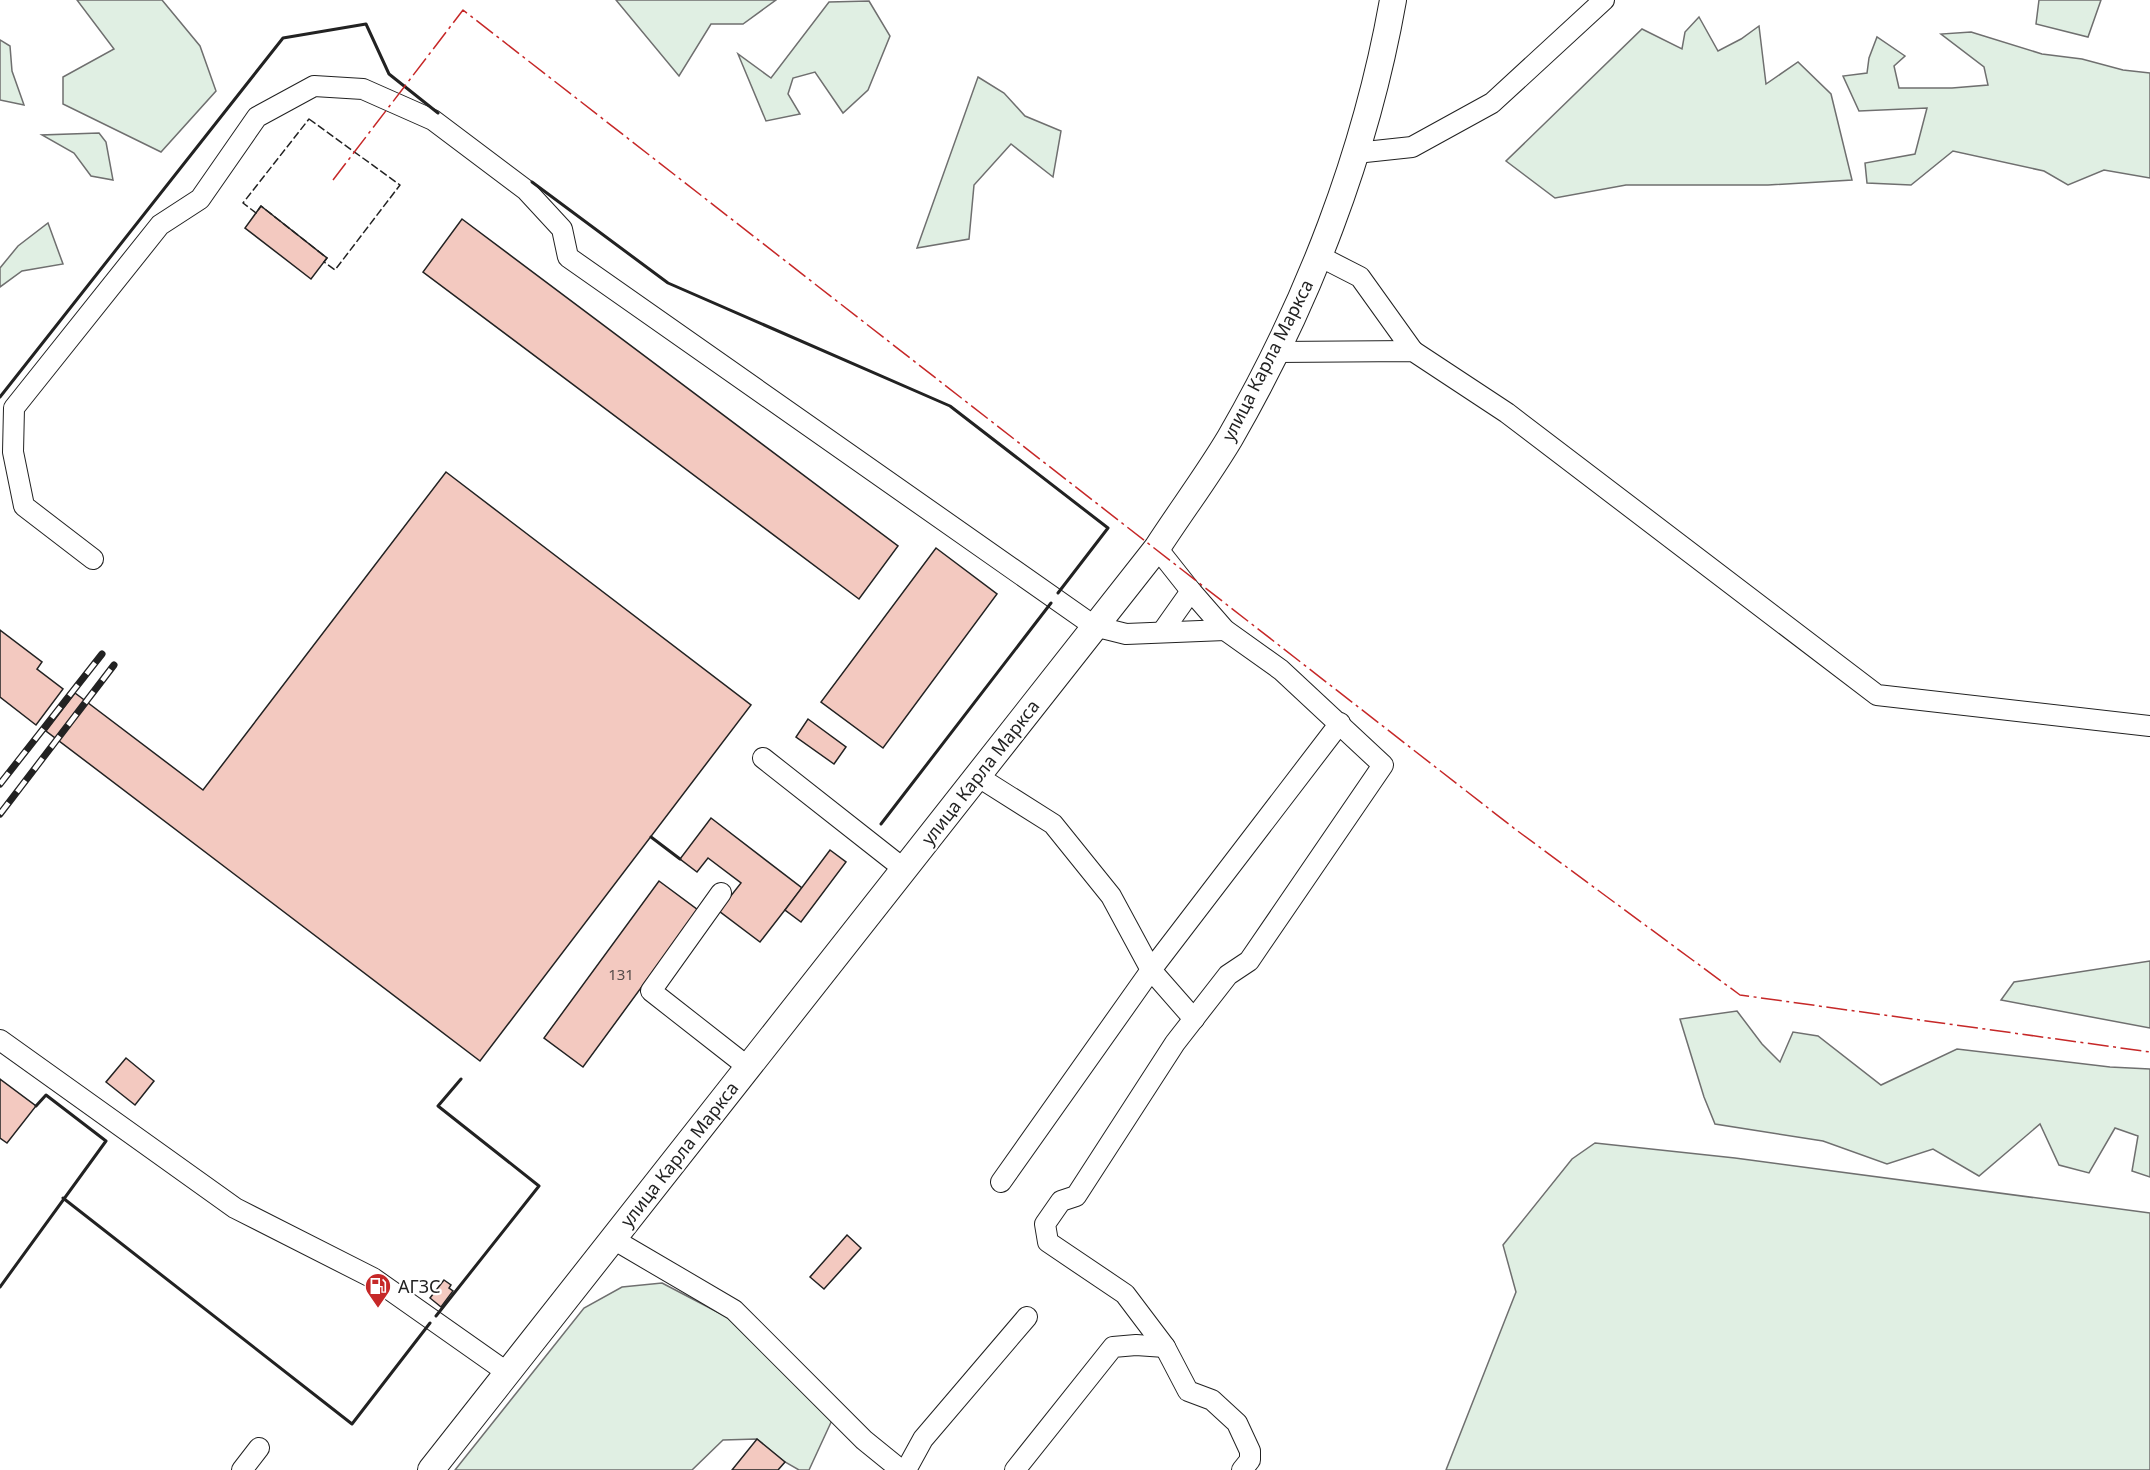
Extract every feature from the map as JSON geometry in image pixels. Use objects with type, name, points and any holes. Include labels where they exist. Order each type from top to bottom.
[{"type":"main road","name":"улица Карла Маркса","points":[[431,1470],[1157,548],[1229,439],[1276,352],[1320,256],[1356,153],[1385,44],[1393,0]]},
{"type":"street","points":[[1356,153],[1412,147],[1492,103],[1604,0]]},
{"type":"street","points":[[0,425],[160,225],[200,199],[257,117],[314,86],[363,89],[433,120],[526,190],[562,229],[568,257],[1094,626],[1126,633],[1225,630]]},
{"type":"street","points":[[1320,256],[1360,277],[1413,351],[1507,413],[1877,695],[2150,726]]},
{"type":"street","points":[[1276,352],[1413,351]]},
{"type":"street","points":[[14,408],[13,452],[24,506],[93,559]]},
{"type":"street","points":[[1157,548],[1225,630],[1281,670],[1383,765],[1249,961],[1228,975],[1175,1043],[1076,1196],[1061,1201],[1045,1224],[1048,1242],[1125,1294],[1165,1347],[1188,1391],[1212,1400],[1237,1423],[1250,1451],[1250,1460],[1242,1470]]},
{"type":"street","points":[[1162,632],[1191,591]]},
{"type":"street","points":[[1001,1182],[1151,970],[1340,723]]},
{"type":"street","points":[[763,758],[904,869]]},
{"type":"street","points":[[977,776],[1053,824],[1111,896],[1151,970],[1194,1019]]},
{"type":"street","points":[[721,893],[651,991],[748,1067]]},
{"type":"street","points":[[0,1040],[235,1208],[373,1278],[508,1373]]},
{"type":"street","points":[[613,1239],[734,1310],[864,1440],[903,1470],[923,1439],[1027,1317]]},
{"type":"street","points":[[1015,1470],[1113,1347],[1136,1345],[1165,1347]]},
{"type":"street","points":[[242,1470],[259,1448]]},
{"type":"green space","points":[[77,0],[162,0],[200,46],[216,91],[161,152],[63,104],[63,77],[114,49]]},
{"type":"green space","points":[[616,0],[776,0],[743,24],[711,24],[679,76]]},
{"type":"green space","points":[[2039,0],[2101,0],[2088,37],[2036,24]]},
{"type":"green space","points":[[869,1],[890,36],[868,90],[843,113],[815,72],[793,78],[788,94],[800,114],[766,121],[738,54],[771,78],[829,2]]},
{"type":"green space","points":[[1699,17],[1718,51],[1759,26],[1766,84],[1798,62],[1831,94],[1852,180],[1768,185],[1626,185],[1555,198],[1506,161],[1642,29],[1682,49],[1685,32]]},
{"type":"green space","points":[[1971,32],[2042,54],[2082,59],[2123,70],[2150,73],[2150,178],[2104,170],[2068,185],[2044,171],[1953,151],[1911,185],[1867,183],[1865,163],[1915,154],[1927,108],[1859,111],[1843,76],[1867,73],[1869,58],[1877,37],[1905,56],[1894,66],[1899,88],[1988,85],[1984,67],[1941,34]]},
{"type":"green space","points":[[0,40],[10,46],[12,71],[24,105],[0,100]]},
{"type":"green space","points":[[978,77],[1004,93],[1025,116],[1061,131],[1053,177],[1011,144],[974,185],[969,239],[917,248]]},
{"type":"green space","points":[[99,133],[106,142],[113,180],[91,176],[74,153],[42,135]]},
{"type":"green space","points":[[48,223],[63,264],[22,271],[0,287],[0,268],[18,246]]},
{"type":"green space","points":[[2150,961],[2150,1028],[2001,1000],[2014,982]]},
{"type":"green space","points":[[1737,1011],[1762,1044],[1780,1062],[1793,1032],[1818,1036],[1881,1085],[1957,1049],[2110,1067],[2150,1069],[2150,1177],[2132,1171],[2138,1136],[2115,1128],[2089,1173],[2059,1165],[2040,1124],[1979,1176],[1933,1149],[1887,1164],[1823,1141],[1715,1124],[1704,1097],[1680,1019]]},
{"type":"green space","points":[[1595,1143],[1735,1158],[2150,1213],[2150,1470],[1446,1470],[1516,1292],[1503,1245],[1572,1159]]},
{"type":"green space","points":[[662,1283],[727,1317],[768,1352],[833,1418],[809,1470],[799,1470],[785,1462],[757,1439],[723,1440],[692,1470],[455,1470],[584,1308],[622,1287]]},
{"type":"building","points":[[261,206],[327,258],[311,279],[245,228]]},
{"type":"building","points":[[462,219],[898,546],[859,599],[423,272]]},
{"type":"building","points":[[446,472],[751,705],[480,1061],[46,731],[75,693],[203,790]]},
{"type":"building","points":[[936,548],[997,594],[883,748],[821,702]]},
{"type":"building","points":[[0,630],[42,662],[37,669],[63,689],[36,725],[0,697]]},
{"type":"building","points":[[808,719],[846,747],[834,764],[796,737]]},
{"type":"building","points":[[711,818],[802,888],[760,942],[719,911],[741,883],[708,858],[697,872],[680,859]]},
{"type":"building","points":[[830,850],[846,862],[801,922],[785,910]]},
{"type":"building","points":[[659,881],[698,910],[583,1067],[544,1038]]},
{"type":"building","points":[[126,1058],[154,1081],[135,1105],[106,1082]]},
{"type":"building","points":[[0,1079],[36,1106],[7,1143],[0,1138]]},
{"type":"building","points":[[847,1235],[861,1248],[824,1289],[810,1277]]},
{"type":"building","points":[[444,1280],[451,1285],[449,1288],[453,1291],[441,1307],[430,1298]]},
{"type":"building","points":[[757,1439],[785,1462],[778,1470],[732,1470]]},
{"type":"railway","points":[[0,784],[102,654]]},
{"type":"railway","points":[[0,814],[114,665]]},
{"type":"fence","points":[[309,119],[400,185],[335,270],[324,262],[327,258],[261,206],[256,213],[243,203],[309,119]]},
{"type":"wall","points":[[0,397],[283,38],[366,24],[389,74],[438,113]]},
{"type":"wall","points":[[532,182],[668,283],[950,406],[1108,528],[1058,593]]},
{"type":"wall","points":[[881,824],[1051,603]]},
{"type":"wall","points":[[651,837],[680,859]]},
{"type":"wall","points":[[436,1316],[539,1186],[438,1106],[461,1079]]},
{"type":"wall","points":[[0,1287],[106,1141],[46,1095],[36,1106]]},
{"type":"wall","points":[[63,1198],[352,1424],[430,1323]]},
{"type":"power","points":[[333,180],[463,10],[1515,829],[1740,995],[2150,1052]]},
{"type":"place","name":"АГЗС","points":[[378,1309]]}]
